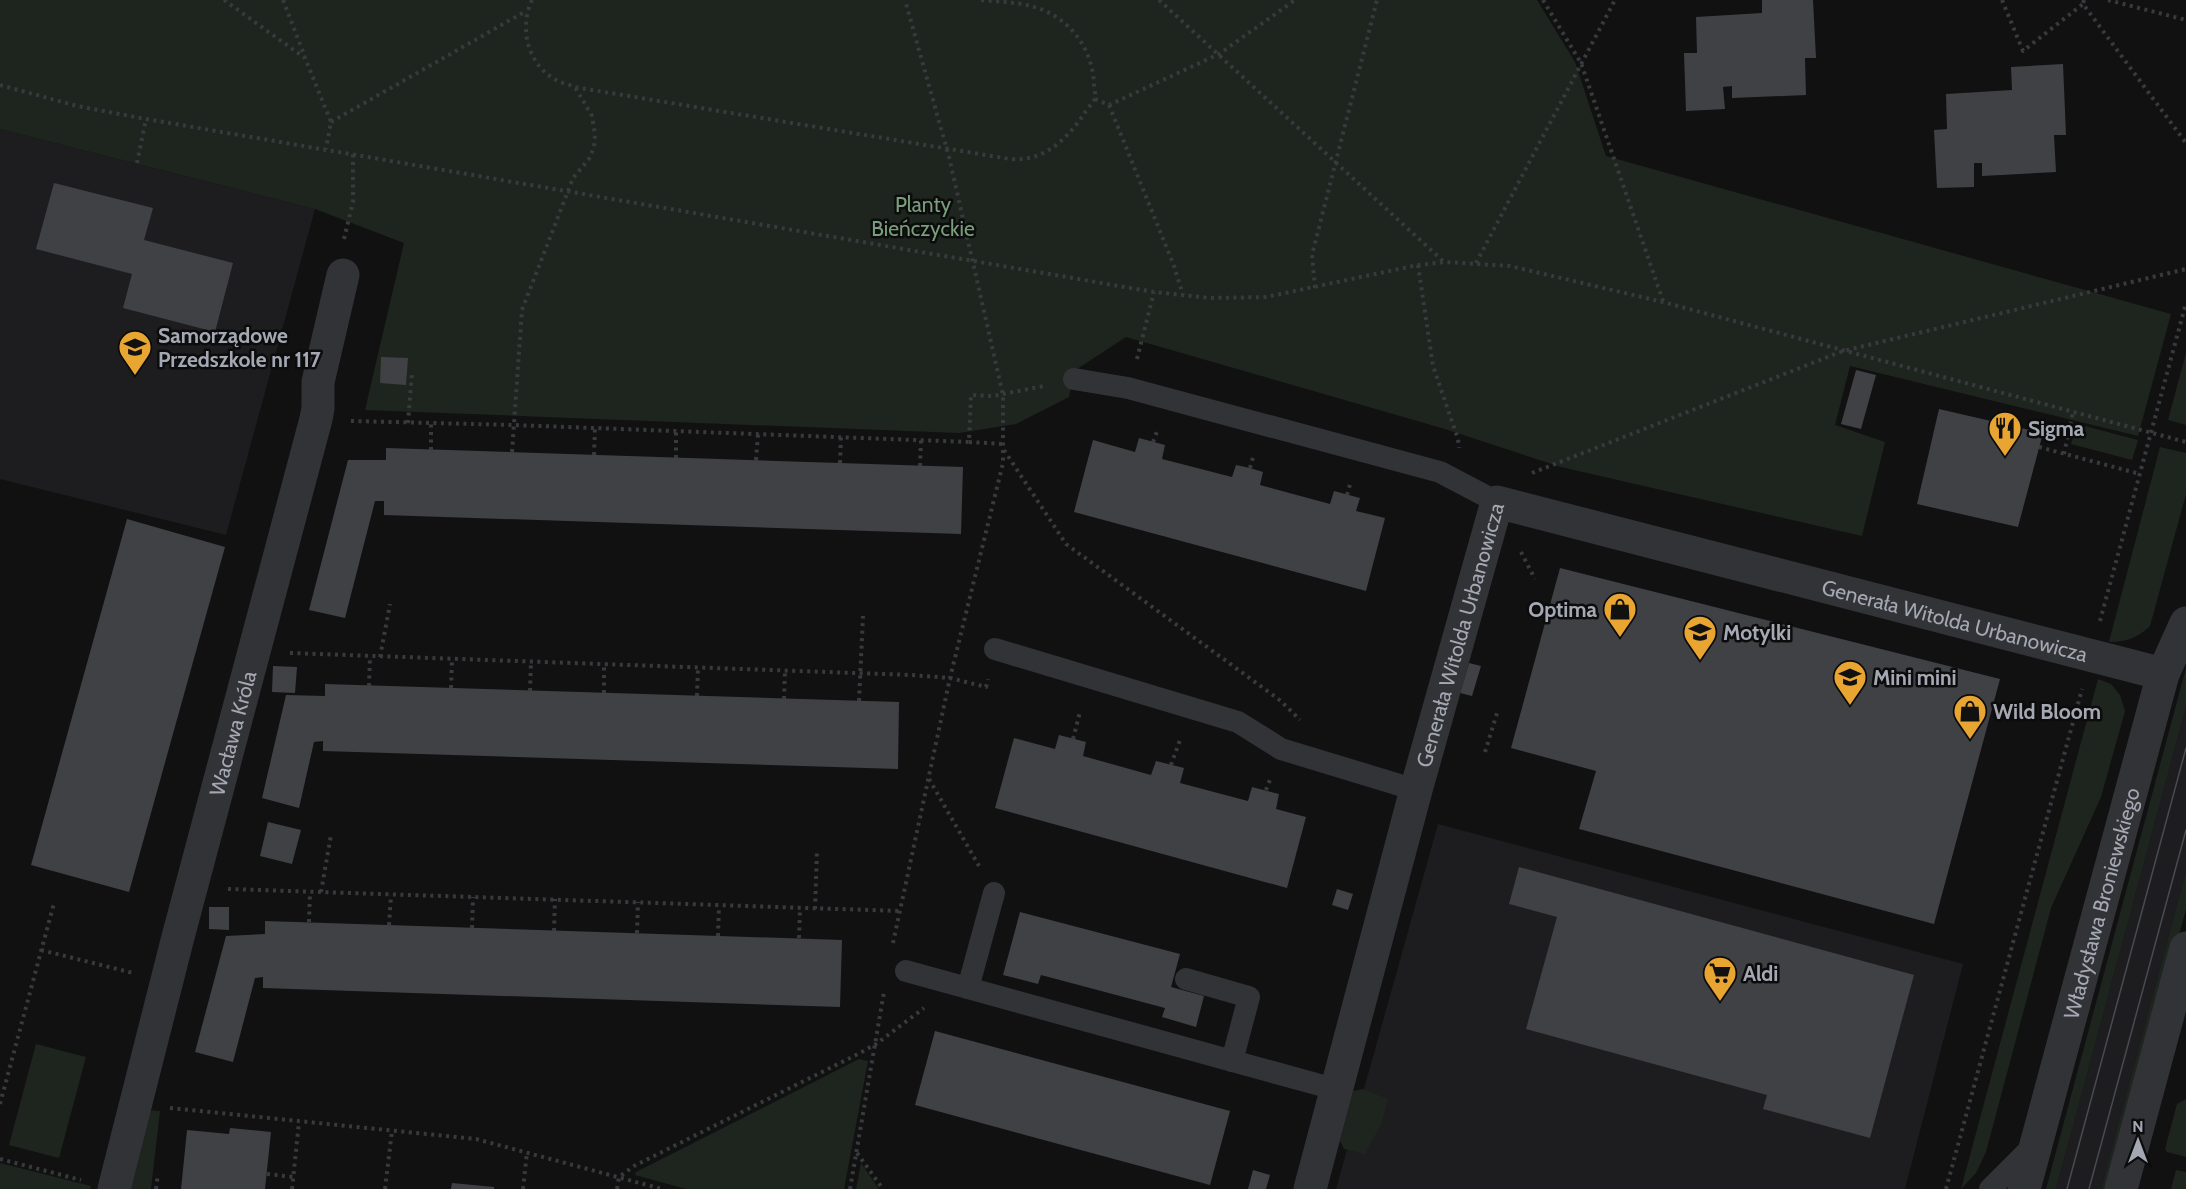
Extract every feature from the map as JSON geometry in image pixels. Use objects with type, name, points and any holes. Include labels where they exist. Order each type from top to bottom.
[{"type":"street","name":"Wacława Króla","points":[[114,1189],[318,408],[318,382],[343,259]]},
{"type":"street","name":"Generała Witolda Urbanowicza","points":[[1311,1189],[1416,790],[1497,502],[2163,674]]},
{"type":"street","name":"Władysława Broniewskiego","points":[[2024,1189],[2163,674],[2186,622]]},
{"type":"street","points":[[2121,1189],[2186,948]]},
{"type":"lane","points":[[1074,379],[1128,388],[1440,472],[1497,502]]},
{"type":"lane","points":[[995,649],[1238,722],[1281,749],[1416,790]]},
{"type":"lane","points":[[968,988],[994,893]]},
{"type":"lane","points":[[906,971],[1338,1090]]},
{"type":"lane","points":[[1186,979],[1249,997],[1232,1061]]},
{"type":"lane","points":[[1990,1189],[2036,1143]]},
{"type":"path","points":[[224,0],[305,58]]},
{"type":"path","points":[[283,0],[331,122],[326,149]]},
{"type":"path","points":[[532,0],[527,11],[525,29],[534,59],[556,80],[574,87],[1010,159],[1019,160],[1036,156],[1065,138],[1095,99],[1094,73],[1086,49],[1078,36],[1045,11],[1023,3],[980,0]]},
{"type":"path","points":[[893,944],[950,678],[1003,463],[1004,444],[1003,395],[947,148],[905,0]]},
{"type":"path","points":[[1160,0],[1445,262]]},
{"type":"path","points":[[1108,105],[1219,54],[1295,0]]},
{"type":"path","points":[[1315,288],[1312,255],[1377,0]]},
{"type":"path","points":[[1544,0],[1581,63],[1663,302]]},
{"type":"path","points":[[1476,263],[1615,0]]},
{"type":"path","points":[[2002,0],[2023,51],[2084,2],[2186,143]]},
{"type":"path","points":[[2108,0],[2186,20]]},
{"type":"path","points":[[331,122],[527,11]]},
{"type":"path","points":[[0,86],[77,106],[1183,296],[1236,299],[1266,297],[1418,265],[1445,262],[1510,266],[1663,302],[2186,442]]},
{"type":"path","points":[[512,453],[522,310],[573,178],[589,159],[594,147],[592,116],[574,87]]},
{"type":"path","points":[[1095,99],[1108,105],[1174,266],[1183,296]]},
{"type":"path","points":[[137,164],[147,118]]},
{"type":"path","points":[[343,259],[353,202],[353,154]]},
{"type":"path","points":[[1418,265],[1433,366],[1458,439],[1464,485]]},
{"type":"path","points":[[1497,502],[1502,484],[1843,351],[2186,269]]},
{"type":"path","points":[[1144,336],[1154,292]]},
{"type":"path","points":[[2098,628],[2186,303]]},
{"type":"path","points":[[408,423],[412,373]]},
{"type":"path","points":[[969,442],[971,395],[1003,395],[1074,379]]},
{"type":"path","points":[[2064,454],[2073,412]]},
{"type":"path","points":[[354,422],[513,425],[1004,444]]},
{"type":"path","points":[[431,424],[431,450]]},
{"type":"path","points":[[594,455],[595,428]]},
{"type":"path","points":[[676,431],[676,458]]},
{"type":"path","points":[[756,460],[758,434]]},
{"type":"path","points":[[840,463],[841,437]]},
{"type":"path","points":[[920,466],[921,440]]},
{"type":"path","points":[[2039,447],[2140,474]]},
{"type":"path","points":[[1003,449],[1066,544],[1281,700],[1328,749],[1325,763]]},
{"type":"path","points":[[380,657],[390,604]]},
{"type":"path","points":[[859,701],[863,616]]},
{"type":"path","points":[[254,652],[785,670],[950,678]]},
{"type":"path","points":[[369,686],[370,657]]},
{"type":"path","points":[[451,688],[452,660]]},
{"type":"path","points":[[530,691],[531,661]]},
{"type":"path","points":[[604,664],[604,693]]},
{"type":"path","points":[[697,696],[698,667]]},
{"type":"path","points":[[784,699],[785,670]]},
{"type":"path","points":[[1946,1189],[2082,686]]},
{"type":"path","points":[[1485,752],[1498,710]]},
{"type":"path","points":[[1073,739],[1080,712]]},
{"type":"path","points":[[1171,765],[1180,740]]},
{"type":"path","points":[[929,779],[970,850]]},
{"type":"path","points":[[321,892],[331,835]]},
{"type":"path","points":[[814,909],[817,850]]},
{"type":"path","points":[[191,888],[900,911]]},
{"type":"path","points":[[309,922],[310,891]]},
{"type":"path","points":[[389,925],[391,895]]},
{"type":"path","points":[[472,928],[474,897]]},
{"type":"path","points":[[554,931],[555,899]]},
{"type":"path","points":[[637,933],[638,902]]},
{"type":"path","points":[[0,1104],[54,903]]},
{"type":"path","points":[[718,936],[719,906]]},
{"type":"path","points":[[799,938],[800,909]]},
{"type":"path","points":[[41,951],[118,970],[168,979]]},
{"type":"path","points":[[617,1189],[619,1177],[634,1166],[876,1044],[933,1001],[938,980]]},
{"type":"path","points":[[850,1189],[885,989]]},
{"type":"path","points":[[136,1104],[476,1139],[663,1189]]},
{"type":"path","points":[[292,1189],[299,1122]]},
{"type":"path","points":[[385,1189],[392,1131]]},
{"type":"path","points":[[523,1189],[527,1152]]},
{"type":"path","points":[[857,1152],[883,1189]]},
{"type":"path","points":[[0,1159],[114,1189]]},
{"type":"path","points":[[267,1174],[293,1177]]},
{"type":"shaded area","name":"Samorządowe Przedszkole nr 117","points":[[0,129],[315,209],[226,535],[0,479]]},
{"type":"shaded area","points":[[2186,707],[2186,871],[2101,1189],[2056,1189]]},
{"type":"shaded area","points":[[1438,824],[1963,964],[1905,1189],[1336,1189]]},
{"type":"green space","name":"Planty Bieńczyckie","points":[[0,0],[1537,0],[1575,62],[1606,156],[2171,314],[2138,436],[1850,366],[1835,425],[1885,442],[1862,536],[1561,467],[1445,429],[1126,337],[1074,371],[1069,397],[1016,424],[959,433],[365,410],[404,243],[315,209],[0,129]]},
{"type":"green space","points":[[2186,353],[2186,425],[2168,420]]},
{"type":"green space","points":[[2077,424],[2138,440],[2132,460],[2071,444]]},
{"type":"green space","points":[[2160,447],[2186,453],[2186,494],[2150,626],[2141,634],[2131,638],[2109,642]]},
{"type":"green space","points":[[2186,668],[2186,707],[2056,1189],[2046,1189]]},
{"type":"green space","points":[[2098,679],[2111,684],[2120,695],[2125,711],[2101,797],[2051,908],[1986,1152],[1976,1173],[1961,1189]]},
{"type":"green space","points":[[2186,871],[2186,909],[2111,1189],[2101,1189]]},
{"type":"green space","points":[[36,1044],[86,1057],[59,1158],[9,1145]]},
{"type":"green space","points":[[859,1059],[868,1061],[844,1189],[686,1189],[635,1175],[636,1172]]},
{"type":"green space","points":[[1363,1089],[1388,1099],[1382,1122],[1365,1154],[1344,1149],[1340,1141],[1353,1091]]},
{"type":"green space","points":[[2186,1099],[2186,1157],[2167,1152],[2165,1149],[2177,1104]]},
{"type":"green space","points":[[144,1110],[160,1111],[151,1189],[124,1189]]},
{"type":"green space","points":[[0,1163],[91,1186],[90,1189],[0,1189]]},
{"type":"green space","points":[[861,1163],[879,1189],[856,1189]]},
{"type":"green space","points":[[2176,1170],[2186,1172],[2186,1189],[2171,1189]]},
{"type":"building","points":[[1762,0],[1813,0],[1816,58],[1805,58],[1806,95],[1732,98],[1732,86],[1723,87],[1725,109],[1686,111],[1684,53],[1697,53],[1696,17],[1762,13]]},
{"type":"building","points":[[2063,64],[2066,135],[2054,135],[2056,172],[1982,176],[1982,163],[1974,163],[1974,187],[1937,188],[1934,130],[1947,129],[1946,94],[2012,90],[2011,67]]},
{"type":"building","points":[[54,183],[153,208],[144,240],[233,263],[215,332],[123,308],[132,274],[36,249]]},
{"type":"building","points":[[381,357],[408,358],[406,385],[380,383]]},
{"type":"building","points":[[1856,370],[1876,375],[1861,429],[1841,424]]},
{"type":"building","points":[[1939,409],[2043,433],[2018,527],[1917,504]]},
{"type":"building","points":[[1139,438],[1165,445],[1162,459],[1232,477],[1236,465],[1250,468],[1263,472],[1260,485],[1330,504],[1334,491],[1360,498],[1356,511],[1385,518],[1366,591],[1074,512],[1093,440],[1135,452]]},
{"type":"building","points":[[386,448],[963,467],[961,534],[384,515],[384,501],[375,501],[345,618],[309,610],[348,460],[386,460]]},
{"type":"building","points":[[127,519],[225,547],[129,892],[31,865]]},
{"type":"building","points":[[1560,568],[2000,679],[1934,924],[1579,829],[1596,771],[1511,748]]},
{"type":"building","points":[[1469,663],[1481,666],[1472,696],[1460,693]]},
{"type":"building","points":[[273,666],[297,667],[295,693],[272,692]]},
{"type":"building","points":[[325,684],[899,702],[898,769],[323,751],[323,741],[314,742],[299,808],[262,798],[286,695],[325,696]]},
{"type":"building","points":[[1059,735],[1086,742],[1083,756],[1151,775],[1156,761],[1184,768],[1180,783],[1248,801],[1252,787],[1279,794],[1276,809],[1306,817],[1287,888],[995,808],[1014,738],[1055,749]]},
{"type":"building","points":[[268,822],[301,830],[292,864],[260,856]]},
{"type":"building","name":"Aldi","points":[[1519,867],[1914,975],[1870,1138],[1763,1109],[1767,1095],[1526,1029],[1557,917],[1509,904]]},
{"type":"building","points":[[1337,889],[1353,894],[1348,910],[1332,905]]},
{"type":"building","points":[[209,907],[229,907],[229,930],[209,929]]},
{"type":"building","points":[[1020,912],[1180,954],[1171,987],[1204,996],[1196,1027],[1162,1017],[1165,1008],[1041,975],[1038,984],[1003,975]]},
{"type":"building","points":[[265,921],[842,940],[840,1007],[263,988],[263,977],[255,978],[233,1062],[195,1052],[226,936],[265,934]]},
{"type":"building","points":[[935,1031],[1230,1111],[1210,1185],[915,1105]]},
{"type":"building","points":[[230,1128],[271,1132],[265,1189],[181,1189],[187,1130],[229,1134]]},
{"type":"building","points":[[1253,1170],[1270,1175],[1266,1189],[1248,1189]]},
{"type":"building","points":[[452,1183],[494,1187],[494,1189],[451,1189]]},
{"type":"tram line","points":[[2067,1189],[2186,748]]},
{"type":"tram line","points":[[2089,1189],[2186,830]]},
{"type":"place","name":"Samorządowe Przedszkole nr 117","points":[[135,376]]},
{"type":"place","name":"Sigma","points":[[2005,457]]},
{"type":"place","name":"Optima","points":[[1620,638]]},
{"type":"place","name":"Motylki","points":[[1700,661]]},
{"type":"place","name":"Mini mini","points":[[1850,706]]},
{"type":"place","name":"Wild Bloom","points":[[1970,740]]},
{"type":"place","name":"Aldi","points":[[1720,1002]]}]
